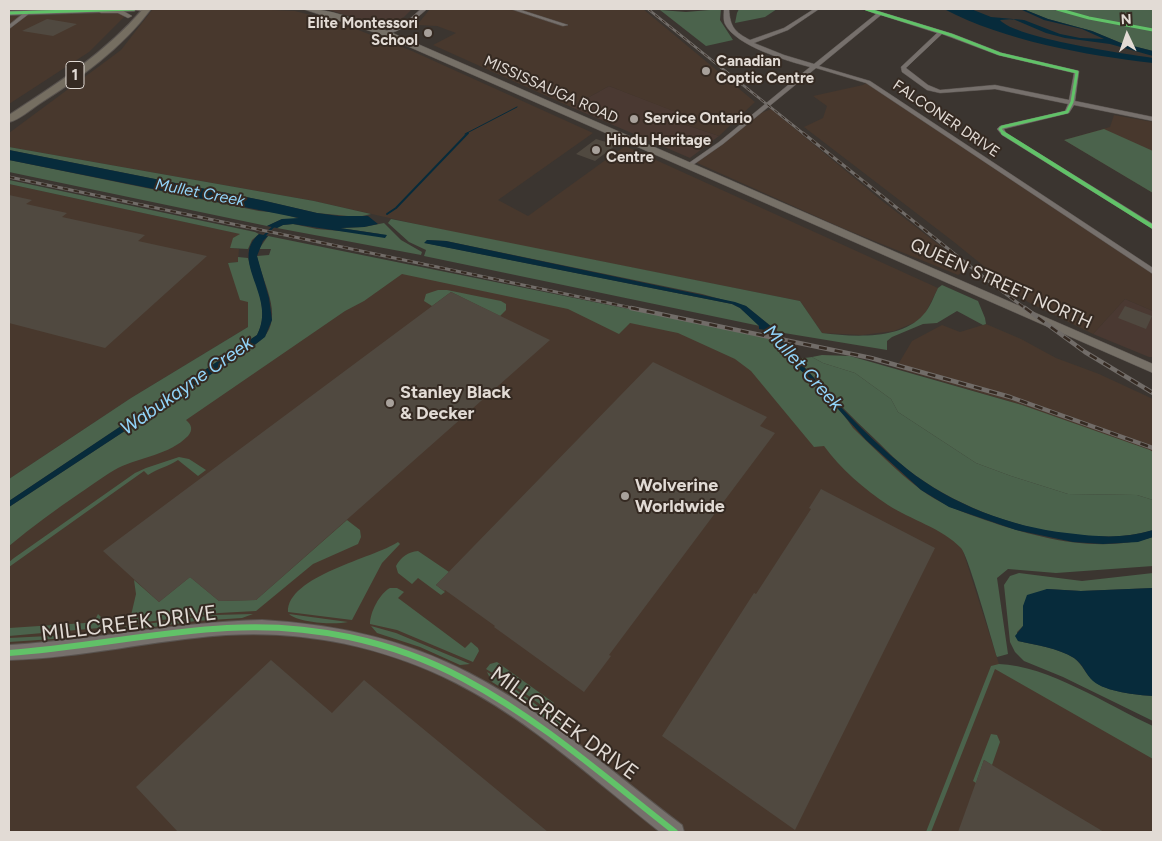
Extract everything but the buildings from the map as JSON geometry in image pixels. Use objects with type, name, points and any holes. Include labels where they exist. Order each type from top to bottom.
[{"type":"main road","points":[[101,11],[132,11],[141,9]]},
{"type":"main road","name":"1","points":[[9,119],[92,62],[115,43],[147,9]]},
{"type":"main road","name":"MISSISSAUGA ROAD","points":[[308,9],[385,33],[835,230]]},
{"type":"main road","name":"1","points":[[9,112],[80,62],[116,30],[132,11]]},
{"type":"main road","name":"QUEEN STREET NORTH","points":[[835,230],[1153,369]]},
{"type":"street","points":[[385,33],[408,23],[424,9]]},
{"type":"street","points":[[514,9],[565,25]]},
{"type":"street","name":"FALCONER DRIVE","points":[[726,9],[725,19],[729,28],[748,43],[768,52],[868,82],[1153,272]]},
{"type":"street","points":[[748,43],[786,29],[816,9]]},
{"type":"street","points":[[866,9],[941,32],[1000,54],[1075,70],[1078,73],[1068,112],[1002,127],[1000,130],[1153,227]]},
{"type":"street","points":[[9,13],[101,11]]},
{"type":"street","points":[[688,166],[721,143],[880,12]]},
{"type":"street","points":[[9,27],[27,13]]},
{"type":"street","points":[[941,32],[903,68],[904,71],[932,89],[947,92],[982,86],[996,87],[1153,119]]},
{"type":"street","name":"MILLCREEK DRIVE","points":[[9,652],[72,648],[228,628],[283,628],[354,637],[388,647],[436,665],[493,695],[561,744],[675,832]]},
{"type":"shaded area","points":[[250,9],[295,11],[338,22],[412,51],[593,133],[498,200],[528,216],[625,146],[938,288],[925,314],[916,322],[894,331],[862,335],[822,333],[800,301],[447,231],[314,201],[9,147],[9,133],[121,50],[152,10]]},
{"type":"shaded area","points":[[326,9],[412,9],[404,17],[383,27]]},
{"type":"shaded area","points":[[430,9],[643,9],[755,102],[719,136],[675,121],[681,114],[609,86],[571,107],[433,45],[456,33],[437,26],[417,25]]},
{"type":"shaded area","points":[[119,12],[125,16],[89,52],[9,104],[9,16]]},
{"type":"shaded area","points":[[868,82],[1153,272],[1153,311],[1125,299],[1093,334],[1028,302],[954,242],[804,127],[823,118],[827,106],[813,96],[863,85]]},
{"type":"shaded area","points":[[609,86],[682,114],[675,121],[719,136],[690,158],[571,107]]},
{"type":"shaded area","points":[[771,109],[881,200],[969,268],[958,275],[840,227],[695,162],[749,118]]},
{"type":"shaded area","points":[[1114,115],[1153,122],[1153,193],[1064,140],[1110,127]]},
{"type":"shaded area","points":[[9,184],[241,234],[230,248],[239,249],[238,262],[228,263],[248,301],[248,327],[131,398],[9,479]]},
{"type":"shaded area","points":[[398,267],[753,341],[949,507],[999,664],[1153,752],[1153,832],[9,832],[9,534]]},
{"type":"shaded area","points":[[1125,299],[1153,311],[1153,357],[1093,334]]},
{"type":"shaded area","points":[[986,324],[1021,339],[1056,358],[1099,374],[1153,399],[1153,452],[1022,405],[896,368],[912,341],[942,325],[960,332]]},
{"type":"green space","points":[[721,9],[720,20],[733,40],[706,46],[660,10],[686,12]]},
{"type":"green space","points":[[739,9],[777,9],[765,17],[735,23]]},
{"type":"green space","points":[[1023,9],[1153,9],[1153,51],[1121,43],[1092,31],[1048,19]]},
{"type":"green space","points":[[1104,129],[1153,151],[1153,193],[1064,140]]},
{"type":"green space","points":[[9,147],[314,201],[371,214],[358,217],[317,213],[261,200],[9,150]]},
{"type":"green space","points":[[9,160],[259,211],[280,213],[300,219],[282,219],[267,226],[9,172]]},
{"type":"green space","points":[[9,180],[259,234],[252,240],[248,249],[230,248],[233,238],[240,234],[9,184]]},
{"type":"green space","points":[[391,219],[800,301],[822,333],[861,336],[889,333],[902,329],[914,323],[923,315],[938,288],[942,285],[978,301],[986,324],[983,325],[957,311],[937,323],[923,324],[892,337],[887,341],[887,350],[778,332],[746,306],[702,294],[446,241],[427,240],[425,243],[732,304],[740,308],[760,326],[424,256],[426,250],[409,242],[388,223]]},
{"type":"green space","points":[[384,223],[401,240],[422,252],[421,255],[277,228],[293,224],[317,229],[387,235],[340,228],[364,227]]},
{"type":"green space","points":[[268,236],[772,338],[781,350],[834,404],[853,428],[902,475],[935,499],[960,511],[1005,527],[1068,542],[1111,544],[1153,537],[1153,566],[1056,573],[1008,569],[997,578],[1008,654],[997,657],[974,581],[961,548],[945,535],[888,505],[871,493],[845,470],[824,446],[814,447],[751,371],[735,359],[678,333],[630,323],[619,334],[568,309],[402,274],[186,420],[191,426],[191,432],[180,442],[164,452],[127,464],[113,471],[53,512],[9,546],[9,507],[248,350],[263,338],[269,329],[272,309],[257,256],[269,255],[271,249],[259,249]]},
{"type":"green space","points":[[238,257],[248,258],[260,296],[262,316],[261,326],[257,335],[9,501],[9,479],[131,398],[248,327],[248,302],[240,300],[228,263],[238,262]]},
{"type":"green space","points":[[438,290],[447,290],[501,301],[506,304],[506,310],[500,316],[451,292],[432,306],[424,301],[426,294]]},
{"type":"green space","points":[[822,355],[850,356],[1022,405],[1150,450],[1153,452],[1153,500],[1137,495],[1068,494],[976,463],[898,412],[891,399],[855,373],[823,363],[812,357]]},
{"type":"green space","points":[[812,357],[823,363],[855,373],[891,399],[898,412],[976,463],[1068,494],[1137,495],[1153,500],[1153,530],[1131,535],[1110,536],[1089,536],[1046,531],[1004,520],[943,493],[907,469],[858,423],[797,359]]},
{"type":"green space","points":[[179,457],[189,459],[206,470],[198,476],[178,460],[148,475],[144,471],[9,567],[9,562],[14,558],[135,473]]},
{"type":"green space","points":[[347,520],[360,530],[361,537],[358,544],[313,564],[256,611],[219,613],[129,624],[136,594],[134,580],[159,602],[190,577],[219,601],[256,600]]},
{"type":"green space","points":[[398,542],[400,544],[382,563],[352,620],[288,612],[291,599],[301,588],[316,578]]},
{"type":"green space","points":[[418,551],[449,572],[436,585],[445,592],[441,595],[418,578],[412,584],[398,573],[396,566],[400,560],[408,554]]},
{"type":"green space","points":[[1019,573],[1082,581],[1153,573],[1153,588],[1081,591],[1047,589],[1023,606],[1023,626],[1017,632],[1018,641],[1054,649],[1074,658],[1091,679],[1099,685],[1122,692],[1153,696],[1153,721],[1063,677],[1024,661],[1015,652],[1010,642],[1004,585],[1010,576]]},
{"type":"green space","points":[[397,588],[404,592],[398,598],[465,648],[471,642],[478,648],[479,651],[473,662],[397,630],[370,624],[376,603],[386,590]]},
{"type":"green space","points":[[98,614],[103,619],[99,628],[9,636],[9,628],[94,622]]},
{"type":"green space","points":[[253,614],[242,618],[196,621],[132,630],[123,627],[215,615]]},
{"type":"green space","points":[[289,614],[348,622],[317,622],[294,617]]},
{"type":"green space","points":[[371,626],[396,633],[470,664],[460,665],[420,647],[377,633]]},
{"type":"green space","points":[[96,631],[83,637],[9,642],[9,638],[68,635]]},
{"type":"green space","points":[[497,662],[554,703],[548,710],[519,689],[486,669],[490,664]]},
{"type":"green space","points":[[999,664],[1018,666],[1057,679],[1153,726],[1153,759],[995,669],[931,832],[926,832],[991,666]]},
{"type":"green space","points":[[487,672],[511,686],[565,726],[552,724],[523,701],[492,682]]},
{"type":"green space","points":[[991,734],[997,735],[1000,742],[992,765],[984,760],[976,783],[973,781]]},
{"type":"water","points":[[944,9],[971,9],[991,17],[1013,19],[1000,20],[1010,27],[1026,33],[1072,44],[1153,58],[1153,63],[1073,51],[993,30]]},
{"type":"water","points":[[1020,9],[1023,9],[1048,19],[1092,31],[1121,43],[1153,51],[1153,56],[1110,44],[1065,38],[1046,33],[1013,19],[1024,20],[1060,34],[1080,38],[1104,39],[1082,29],[1044,20]]},
{"type":"water","points":[[9,150],[261,200],[317,213],[339,216],[368,216],[378,224],[364,227],[340,228],[387,235],[385,238],[293,224],[277,228],[267,226],[282,219],[299,218],[9,160]]},
{"type":"water","points":[[259,234],[268,236],[263,241],[257,256],[269,298],[272,320],[265,337],[9,507],[9,501],[257,335],[262,321],[262,307],[250,268],[249,256],[251,245]]},
{"type":"water","points":[[427,240],[446,241],[735,302],[746,306],[778,332],[759,329],[759,326],[740,308],[732,304],[424,243]]},
{"type":"water","points":[[772,338],[783,341],[786,347],[829,395],[890,455],[924,482],[962,503],[1003,519],[1046,530],[1110,536],[1131,535],[1153,530],[1153,537],[1138,542],[1103,544],[1073,542],[1016,530],[949,507],[921,490],[866,440],[811,379],[794,365]]},
{"type":"water","points":[[1153,588],[1153,696],[1122,692],[1099,685],[1088,676],[1080,663],[1074,658],[1054,649],[1018,641],[1015,636],[1023,626],[1023,606],[1027,595],[1047,589],[1081,591]]},
{"type":"waterway","points":[[465,134],[517,107]]},
{"type":"waterway","points":[[387,214],[396,208],[468,133]]},
{"type":"waterway","name":"Wabukayne Creek","points":[[262,238],[274,226]]},
{"type":"waterway","name":"Mullet Creek","points":[[769,330],[779,341]]},
{"type":"railway","points":[[648,9],[804,134]]},
{"type":"railway","points":[[803,133],[1026,309]]},
{"type":"railway","points":[[9,177],[637,309]]},
{"type":"railway","points":[[631,308],[871,358],[1010,397],[1153,448]]},
{"type":"railway","points":[[1025,308],[1085,352],[1153,393]]},
{"type":"cycle path","points":[[9,13],[134,9]]},
{"type":"cycle path","points":[[866,9],[951,35],[1000,54],[1077,72],[1072,102],[1067,112],[1000,129],[1004,134],[1153,227]]},
{"type":"cycle path","points":[[1057,9],[1089,18],[1153,30]]},
{"type":"cycle path","points":[[9,653],[64,649],[227,628],[297,629],[365,641],[432,663],[494,696],[563,744],[675,832]]},
{"type":"place","name":"Elite Montessori School","points":[[428,33]]},
{"type":"place","name":"Canadian Coptic Centre","points":[[706,71]]},
{"type":"place","name":"Service Ontario","points":[[634,119]]},
{"type":"place","name":"Hindu Heritage Centre","points":[[596,150]]},
{"type":"place","name":"Stanley Black & Decker","points":[[390,403]]},
{"type":"place","name":"Wolverine Worldwide","points":[[625,496]]}]
